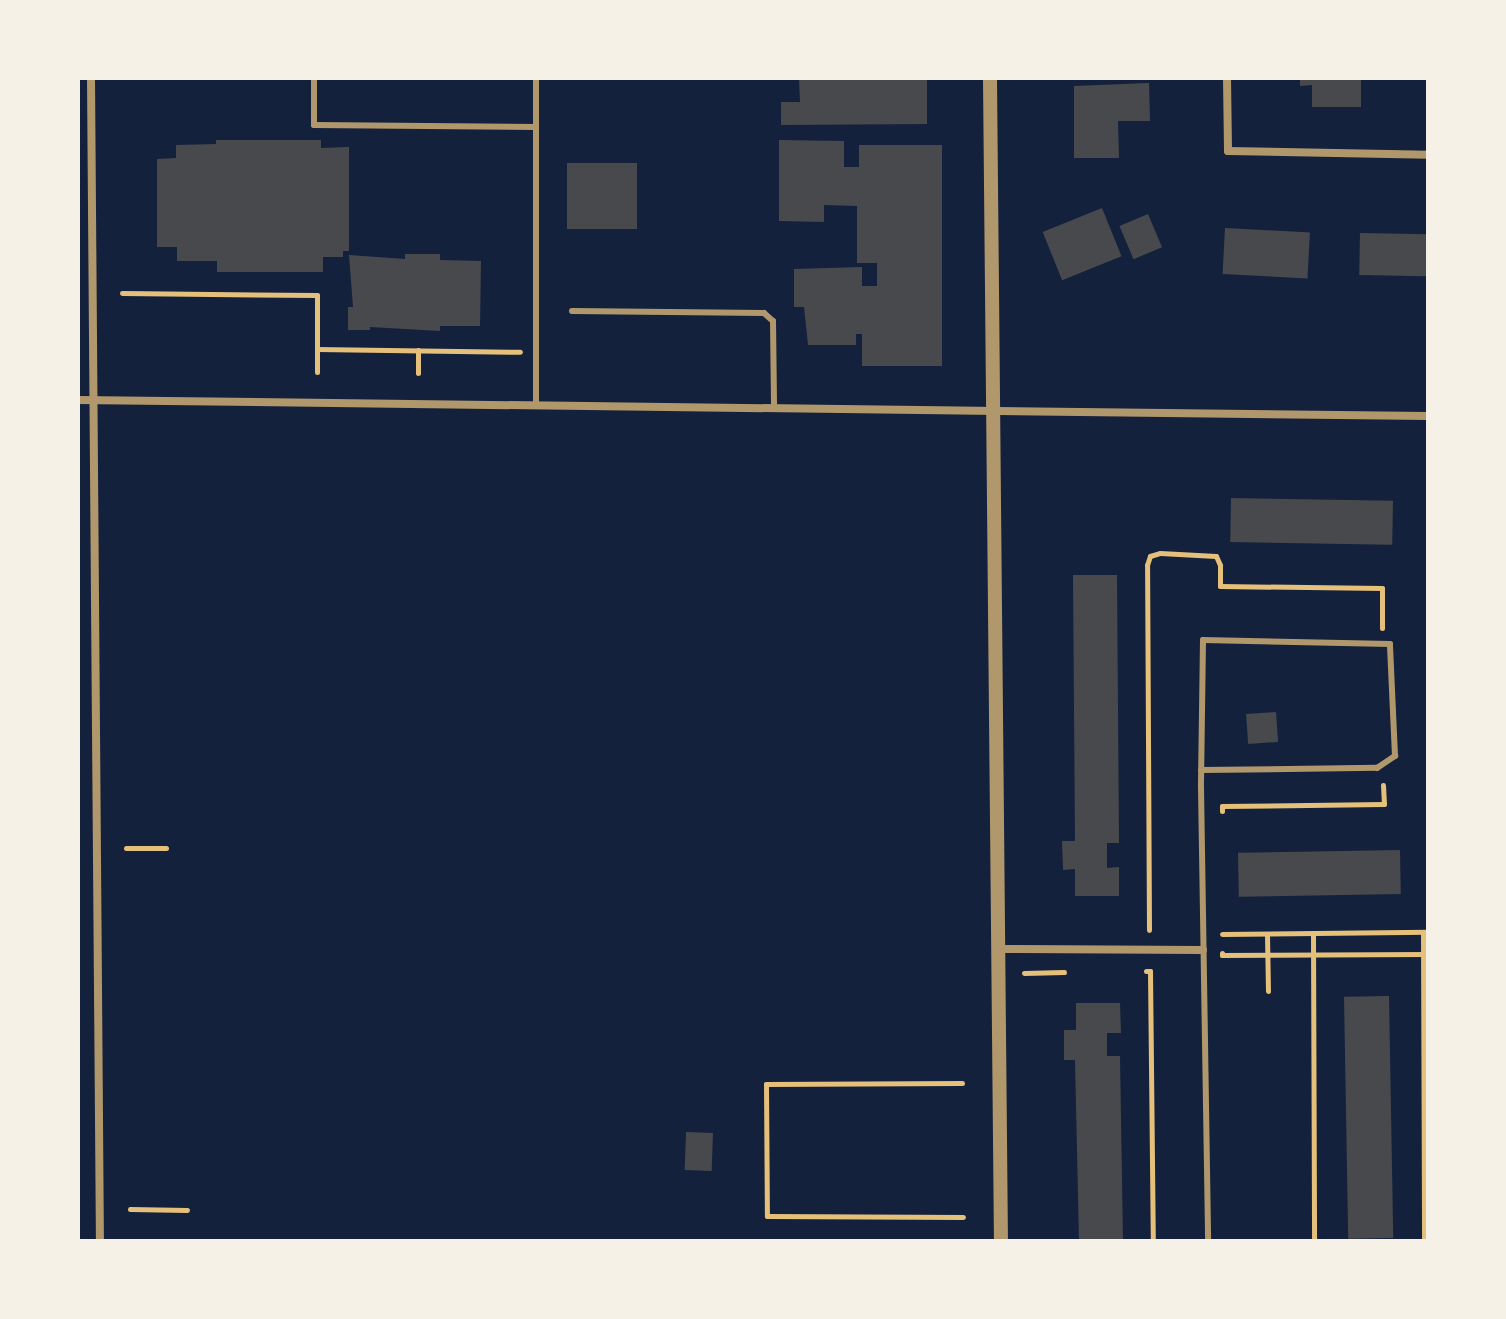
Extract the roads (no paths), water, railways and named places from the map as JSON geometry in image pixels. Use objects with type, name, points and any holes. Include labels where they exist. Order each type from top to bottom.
[{"type":"street","points":[[91,78],[100,1241]]},
{"type":"street","points":[[990,78],[1001,1241]]},
{"type":"street","points":[[1227,78],[1228,151],[1428,155]]},
{"type":"street","points":[[78,400],[1428,416]]},
{"type":"street","points":[[998,949],[1203,950]]},
{"type":"lane","points":[[314,78],[314,125],[536,127]]},
{"type":"lane","points":[[536,78],[536,405]]},
{"type":"lane","points":[[572,311],[764,313],[773,321],[774,409]]},
{"type":"lane","points":[[1201,770],[1377,768],[1395,756],[1390,644],[1203,640],[1201,770],[1208,1241]]}]
